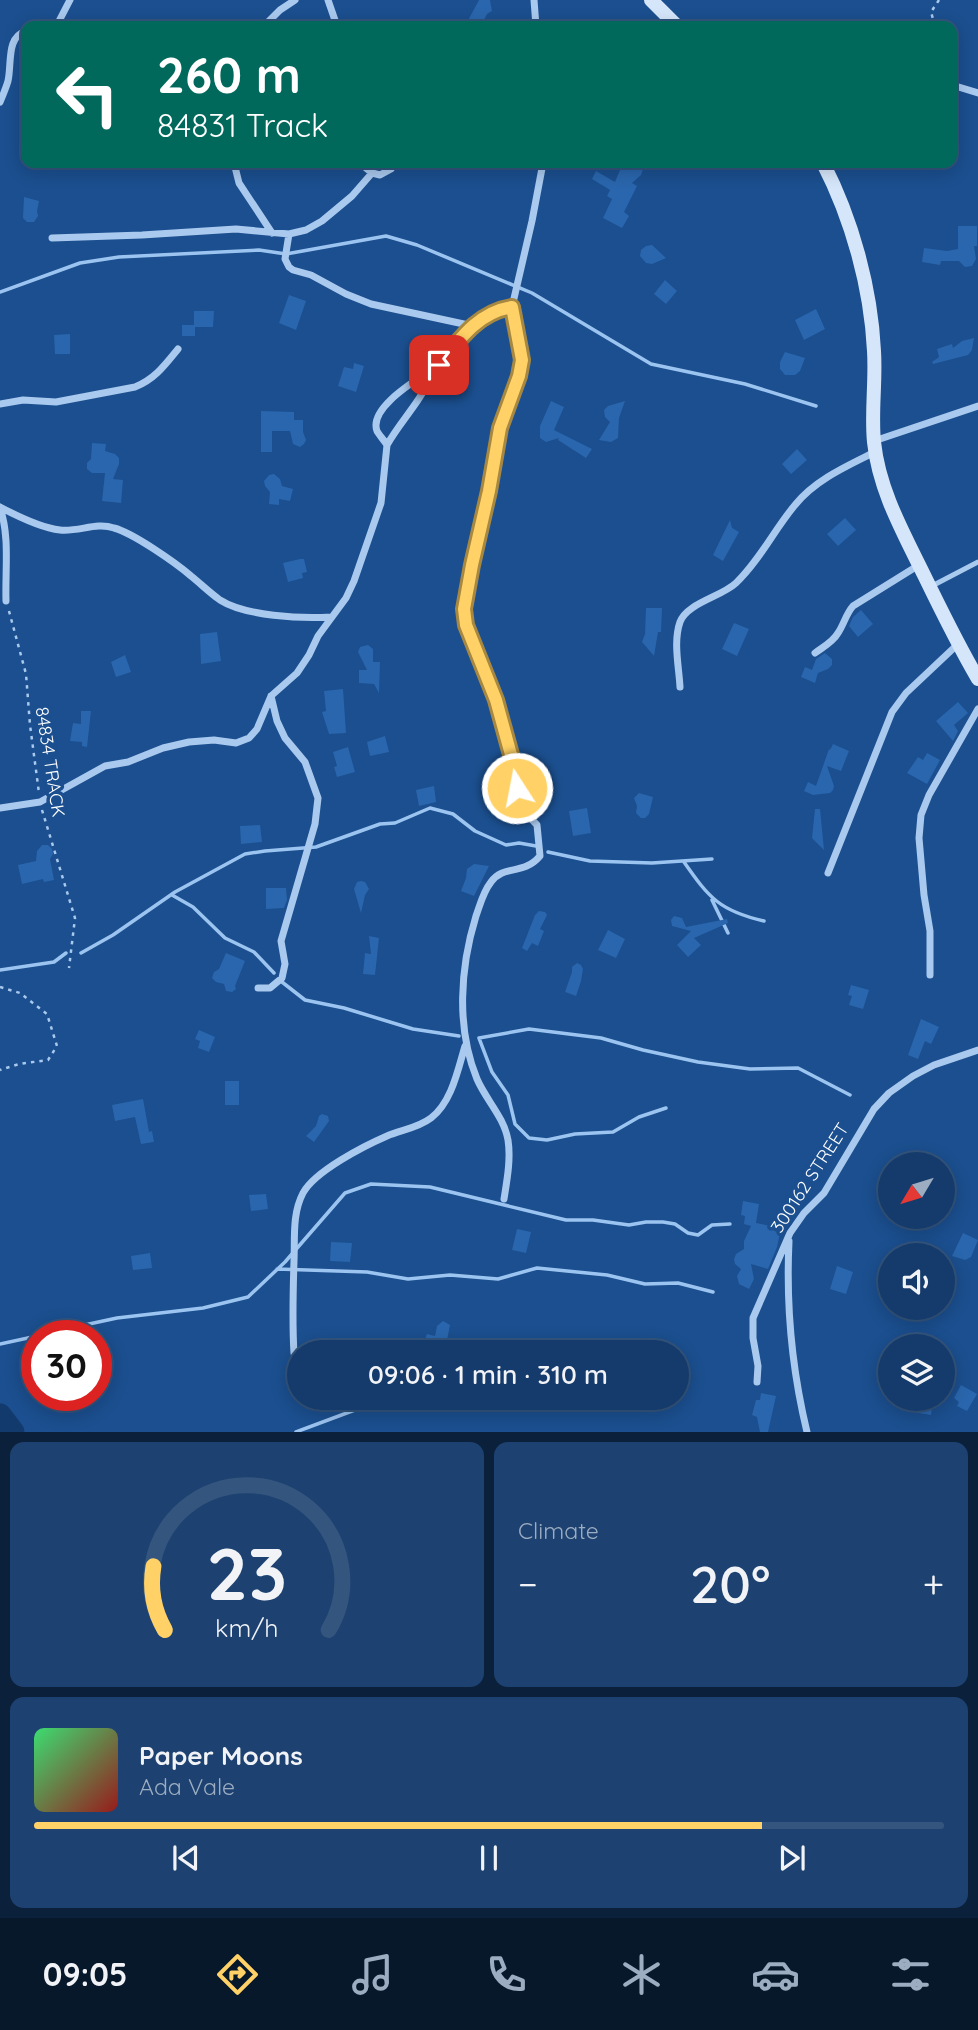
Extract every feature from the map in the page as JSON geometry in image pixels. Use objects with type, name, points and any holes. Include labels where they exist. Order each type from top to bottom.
[{"type":"street","points":[[59,21],[70,0]]},
{"type":"street","points":[[269,21],[279,10],[295,0]]},
{"type":"street","points":[[328,0],[335,21]]},
{"type":"street","points":[[534,0],[536,21]]},
{"type":"street","points":[[651,0],[672,21]]},
{"type":"street","points":[[0,102],[8,82],[13,42],[21,33]]},
{"type":"street","points":[[957,87],[978,93]]},
{"type":"street","points":[[235,168],[239,183],[272,233]]},
{"type":"street","points":[[366,168],[372,173],[380,174],[392,168]]},
{"type":"street","points":[[504,1199],[509,1167],[509,1143],[505,1126],[478,1081],[466,1045],[463,1019],[465,965],[483,896],[492,880],[506,870],[532,865],[540,856],[537,825],[524,811],[496,700],[466,625],[464,609],[500,428],[522,360],[512,307],[542,168]]},
{"type":"street","points":[[826,168],[838,191],[852,230],[866,286],[874,350],[875,447],[884,489],[958,644],[978,679]]},
{"type":"street","points":[[52,237],[236,229],[289,234],[306,230],[322,221],[372,173]]},
{"type":"street","points":[[289,234],[285,259],[293,270],[311,275],[371,304],[473,326]]},
{"type":"street","points":[[0,808],[40,802],[106,766],[128,762],[163,748],[214,740],[236,743],[249,738],[257,729],[271,696],[297,673],[331,617],[346,598],[382,503],[387,445],[439,365],[461,337],[488,315],[512,307]]},
{"type":"street","points":[[0,404],[23,400],[56,402],[135,387],[158,373],[178,349]]},
{"type":"street","points":[[387,445],[376,429],[386,405],[404,388],[439,365]]},
{"type":"street","points":[[680,687],[678,635],[686,612],[723,593],[736,583],[807,492],[875,447],[978,406]]},
{"type":"street","points":[[0,507],[59,530],[98,526],[113,527],[130,534],[189,573],[222,602],[282,616],[331,617]]},
{"type":"street","points":[[0,507],[4,517],[6,601]]},
{"type":"street","points":[[815,653],[839,633],[853,606],[919,565]]},
{"type":"street","points":[[828,873],[892,712],[906,693],[958,644]]},
{"type":"street","points":[[258,988],[270,988],[282,978],[285,964],[281,941],[316,824],[318,799],[305,762],[285,738],[277,721],[271,696]]},
{"type":"street","points":[[930,975],[930,931],[919,838],[921,816],[929,795],[978,709]]},
{"type":"street","points":[[293,1340],[291,1312],[295,1214],[303,1194],[312,1180],[355,1153],[432,1117],[447,1099],[466,1045]]},
{"type":"street","name":"300162 STREET","points":[[757,1382],[753,1318],[790,1233],[804,1213],[824,1193],[874,1109],[889,1093],[934,1065],[978,1050]]},
{"type":"street","points":[[790,1233],[788,1285],[791,1323],[800,1405],[807,1432]]},
{"type":"lane","points":[[930,587],[978,562]]},
{"type":"path","points":[[932,21],[931,12],[939,0]]},
{"type":"path","name":"84834 TRACK","points":[[6,601],[26,674],[40,802],[75,918],[68,968]]},
{"type":"path","points":[[0,987],[20,993],[47,1014],[57,1046],[48,1060],[0,1070]]},
{"type":"building","points":[[479,0],[490,0],[492,11],[484,21],[468,21]]},
{"type":"building","points":[[621,168],[643,168],[641,175],[632,183],[637,186],[624,212],[629,216],[622,228],[603,218],[612,199],[607,196],[610,190],[592,179],[596,171],[615,182]]},
{"type":"building","points":[[24,197],[39,201],[38,216],[34,222],[27,222],[23,218]]},
{"type":"building","points":[[958,226],[977,226],[977,246],[974,246],[976,259],[972,266],[965,267],[959,261],[941,261],[940,265],[922,262],[924,248],[947,251],[958,249]]},
{"type":"building","points":[[652,245],[666,258],[652,264],[646,263],[640,256],[641,250]]},
{"type":"building","points":[[665,280],[677,291],[666,304],[654,294]]},
{"type":"building","points":[[289,295],[306,301],[296,330],[279,323]]},
{"type":"building","points":[[816,309],[825,329],[804,340],[795,320]]},
{"type":"building","points":[[194,311],[214,311],[213,327],[195,327],[195,336],[182,336],[182,325],[194,325]]},
{"type":"building","points":[[70,334],[70,354],[55,354],[54,335]]},
{"type":"building","points":[[974,338],[972,350],[968,355],[933,364],[939,357],[937,349],[952,344],[953,348],[962,341]]},
{"type":"building","points":[[785,352],[805,358],[800,371],[795,375],[785,375],[780,369]]},
{"type":"building","points":[[354,363],[364,366],[356,392],[338,386],[344,367],[353,369]]},
{"type":"building","points":[[551,401],[564,407],[554,430],[592,449],[586,458],[558,440],[559,438],[546,442],[540,438],[540,426]]},
{"type":"building","points":[[625,401],[619,418],[618,438],[611,442],[599,440],[610,422],[605,417],[604,410],[608,406]]},
{"type":"building","points":[[261,411],[294,412],[294,420],[303,420],[306,440],[304,444],[300,447],[293,444],[290,431],[272,431],[272,452],[261,452]]},
{"type":"building","points":[[92,443],[106,444],[105,451],[119,458],[113,479],[123,480],[121,503],[102,501],[105,473],[92,473],[87,469]]},
{"type":"building","points":[[797,449],[807,460],[791,474],[782,464]]},
{"type":"building","points":[[274,474],[280,479],[282,486],[293,489],[290,501],[279,499],[279,505],[269,504],[270,492],[264,481]]},
{"type":"building","points":[[845,518],[856,530],[838,546],[827,534]]},
{"type":"building","points":[[730,520],[732,528],[739,532],[723,561],[713,555]]},
{"type":"building","points":[[304,559],[307,572],[302,573],[303,578],[288,582],[283,563]]},
{"type":"building","points":[[646,608],[662,608],[661,632],[658,632],[654,656],[642,642]]},
{"type":"building","points":[[861,610],[873,624],[858,637],[849,626],[853,617]]},
{"type":"building","points":[[734,623],[749,629],[737,656],[722,649]]},
{"type":"building","points":[[217,632],[221,661],[201,664],[200,634]]},
{"type":"building","points":[[368,645],[373,649],[373,662],[380,662],[379,693],[374,684],[359,683],[359,670],[367,670],[358,652],[360,647]]},
{"type":"building","points":[[825,653],[832,659],[832,665],[818,673],[815,683],[801,677],[805,667],[812,670],[816,659]]},
{"type":"building","points":[[125,655],[131,672],[116,677],[111,662]]},
{"type":"building","points":[[343,689],[346,733],[329,734],[322,712],[326,711],[324,691]]},
{"type":"building","points":[[958,702],[968,713],[954,725],[958,731],[953,741],[936,721]]},
{"type":"building","points":[[81,711],[91,711],[87,747],[82,746],[82,742],[70,741],[73,723],[81,724]]},
{"type":"building","points":[[385,736],[389,752],[370,756],[367,742]]},
{"type":"building","points":[[833,744],[849,751],[841,771],[827,766],[833,790],[830,793],[813,795],[804,791],[808,782],[816,786]]},
{"type":"building","points":[[348,747],[355,772],[337,777],[333,752]]},
{"type":"building","points":[[927,753],[940,760],[927,784],[907,773],[918,757],[923,760]]},
{"type":"building","points":[[504,778],[512,807],[508,815],[503,817],[497,815],[486,803],[497,803],[493,779]]},
{"type":"building","points":[[434,786],[436,802],[419,806],[416,790]]},
{"type":"building","points":[[639,793],[653,797],[649,814],[645,818],[636,813],[634,798]]},
{"type":"building","points":[[587,808],[591,833],[573,836],[569,811]]},
{"type":"building","points":[[815,809],[820,809],[824,850],[812,838]]},
{"type":"building","points":[[260,825],[262,842],[241,844],[240,826]]},
{"type":"building","points":[[42,845],[48,845],[52,849],[50,859],[54,880],[44,882],[43,879],[22,884],[18,865],[36,861],[37,851]]},
{"type":"building","points":[[474,864],[489,866],[474,896],[461,891],[467,869]]},
{"type":"building","points":[[357,882],[365,882],[369,889],[361,913],[354,889]]},
{"type":"building","points":[[266,888],[286,888],[287,900],[284,908],[266,909]]},
{"type":"building","points":[[539,911],[547,915],[540,929],[544,931],[538,946],[532,943],[527,951],[522,948]]},
{"type":"building","points":[[674,916],[682,918],[686,927],[727,919],[728,923],[694,938],[701,945],[688,957],[677,945],[691,931],[672,926],[671,920]]},
{"type":"building","points":[[608,930],[625,939],[616,958],[598,950]]},
{"type":"building","points":[[369,936],[379,938],[375,975],[363,974],[365,953],[371,954]]},
{"type":"building","points":[[226,953],[245,961],[236,989],[232,992],[226,991],[224,984],[212,978]]},
{"type":"building","points":[[577,963],[583,969],[576,996],[565,992],[572,967]]},
{"type":"building","points":[[851,985],[869,990],[863,1009],[849,1005]]},
{"type":"building","points":[[921,1019],[939,1027],[931,1044],[925,1041],[918,1059],[908,1055]]},
{"type":"building","points":[[199,1030],[215,1037],[209,1052],[198,1048],[200,1041],[195,1039]]},
{"type":"building","points":[[225,1081],[239,1081],[239,1105],[225,1105]]},
{"type":"building","points":[[143,1099],[149,1132],[152,1131],[154,1142],[141,1144],[135,1117],[115,1121],[112,1105]]},
{"type":"building","points":[[322,1114],[328,1116],[329,1121],[314,1142],[306,1136],[316,1126]]},
{"type":"building","points":[[266,1194],[268,1209],[251,1211],[249,1195]]},
{"type":"building","points":[[743,1201],[759,1204],[756,1223],[781,1228],[768,1269],[751,1264],[754,1279],[749,1289],[739,1284],[737,1276],[741,1269],[734,1259],[736,1254],[744,1249],[744,1241],[751,1226],[744,1224],[745,1216],[741,1215]]},
{"type":"building","points":[[517,1229],[531,1232],[526,1253],[512,1250]]},
{"type":"building","points":[[963,1233],[978,1240],[971,1257],[965,1260],[955,1257],[955,1250]]},
{"type":"building","points":[[331,1242],[352,1243],[350,1262],[330,1261]]},
{"type":"building","points":[[150,1253],[152,1268],[133,1270],[131,1256]]},
{"type":"building","points":[[837,1266],[853,1272],[846,1294],[830,1289]]},
{"type":"building","points":[[443,1321],[450,1325],[447,1340],[425,1340],[427,1334],[435,1336],[437,1326]]},
{"type":"building","points":[[961,1385],[977,1394],[967,1411],[957,1406],[959,1402],[955,1396]]},
{"type":"building","points":[[761,1393],[776,1396],[768,1432],[760,1432],[757,1417],[752,1415]]},
{"type":"building","points":[[913,1411],[931,1411],[931,1415]]},
{"type":"waterway","points":[[0,292],[80,263],[119,257],[259,250],[286,254],[386,236],[417,245],[532,293],[651,364],[745,384],[816,406]]},
{"type":"waterway","points":[[81,953],[113,935],[175,892],[245,854],[316,847],[380,824],[395,823],[430,808],[453,814],[475,831],[506,845],[519,843],[536,846]]},
{"type":"waterway","points":[[548,852],[590,861],[652,863],[712,859]]},
{"type":"waterway","points":[[684,862],[717,901],[736,913],[764,921]]},
{"type":"waterway","points":[[172,895],[193,907],[225,938],[254,952],[274,973]]},
{"type":"waterway","points":[[712,900],[728,933]]},
{"type":"waterway","points":[[0,970],[54,962],[66,953]]},
{"type":"waterway","points":[[282,982],[305,1000],[344,1008],[413,1029],[459,1036]]},
{"type":"waterway","points":[[666,1108],[639,1117],[613,1132],[575,1134],[547,1140],[529,1138],[515,1124],[508,1095],[492,1072],[479,1038],[529,1029],[601,1038],[698,1062],[750,1069],[798,1068],[850,1095]]},
{"type":"waterway","points":[[108,1320],[203,1308],[248,1297],[285,1262],[345,1193],[371,1184],[430,1187],[566,1220],[593,1220],[629,1225],[663,1222],[675,1224],[688,1233],[698,1235],[712,1225],[730,1224]]},
{"type":"waterway","points":[[277,1269],[367,1272],[408,1279],[450,1275],[498,1279],[537,1268],[607,1275],[645,1284],[678,1283],[713,1292]]},
{"type":"waterway","points":[[0,1344],[21,1339]]},
{"type":"waterway","points":[[296,1432],[355,1410]]},
{"type":"waterway","points":[[0,1415],[13,1432]]},
{"type":"route","points":[[439,365],[473,326],[488,315],[512,307],[522,360],[509,408],[500,428],[464,609],[466,625],[496,700],[513,762],[517,788]]}]
